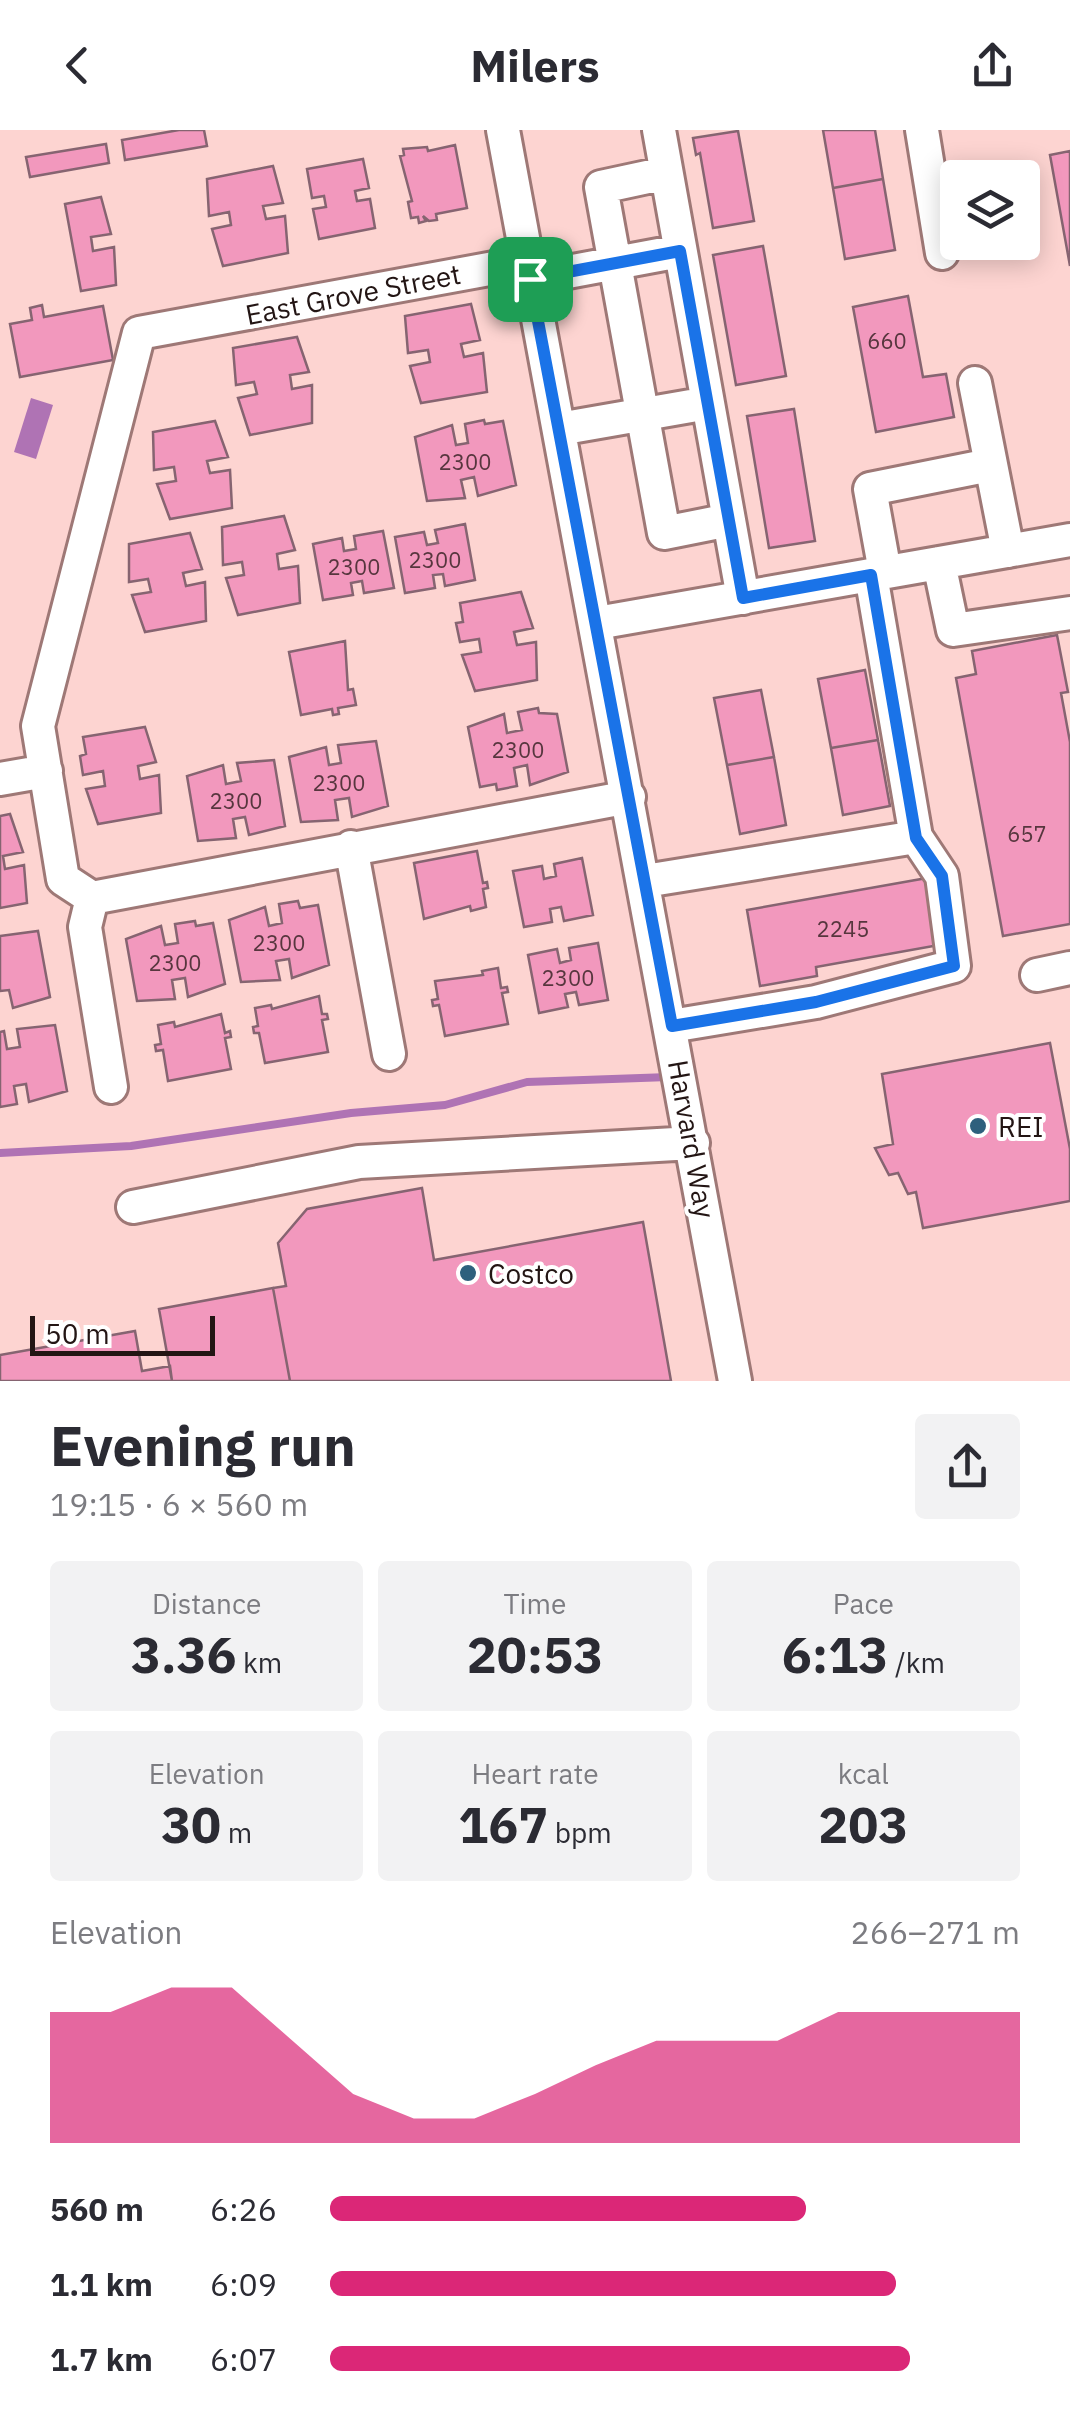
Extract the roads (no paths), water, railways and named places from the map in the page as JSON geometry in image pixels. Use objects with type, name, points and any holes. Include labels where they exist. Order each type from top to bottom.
[{"type":"street","name":"Harvard Way","points":[[503,130],[630,797],[735,1381]]},
{"type":"street","points":[[658,130],[743,598]]},
{"type":"street","points":[[922,130],[940,240]]},
{"type":"street","points":[[666,173],[601,187],[642,416],[664,532],[729,520]]},
{"type":"street","name":"East Grove Street","points":[[46,771],[38,726],[139,333],[528,270],[680,251]]},
{"type":"street","points":[[975,383],[1008,551]]},
{"type":"street","points":[[559,429],[708,404]]},
{"type":"street","points":[[672,1026],[816,1002],[954,966],[942,876],[916,838],[878,574],[870,489],[990,465]]},
{"type":"street","points":[[597,623],[1070,540]]},
{"type":"street","points":[[940,563],[953,630],[1070,613]]},
{"type":"street","points":[[0,779],[46,771],[63,879],[92,898],[630,797]]},
{"type":"street","points":[[645,881],[916,838]]},
{"type":"street","points":[[351,847],[390,1054]]},
{"type":"street","points":[[92,898],[85,927],[111,1087]]},
{"type":"street","points":[[1036,975],[1070,968]]},
{"type":"street","points":[[133,1207],[360,1162],[693,1143]]},
{"type":"waterway","points":[[0,1153],[131,1146],[351,1113],[445,1105],[527,1082],[669,1077]]},
{"type":"place","name":"REI","points":[[978,1126]]},
{"type":"place","name":"Costco","points":[[468,1273]]}]
